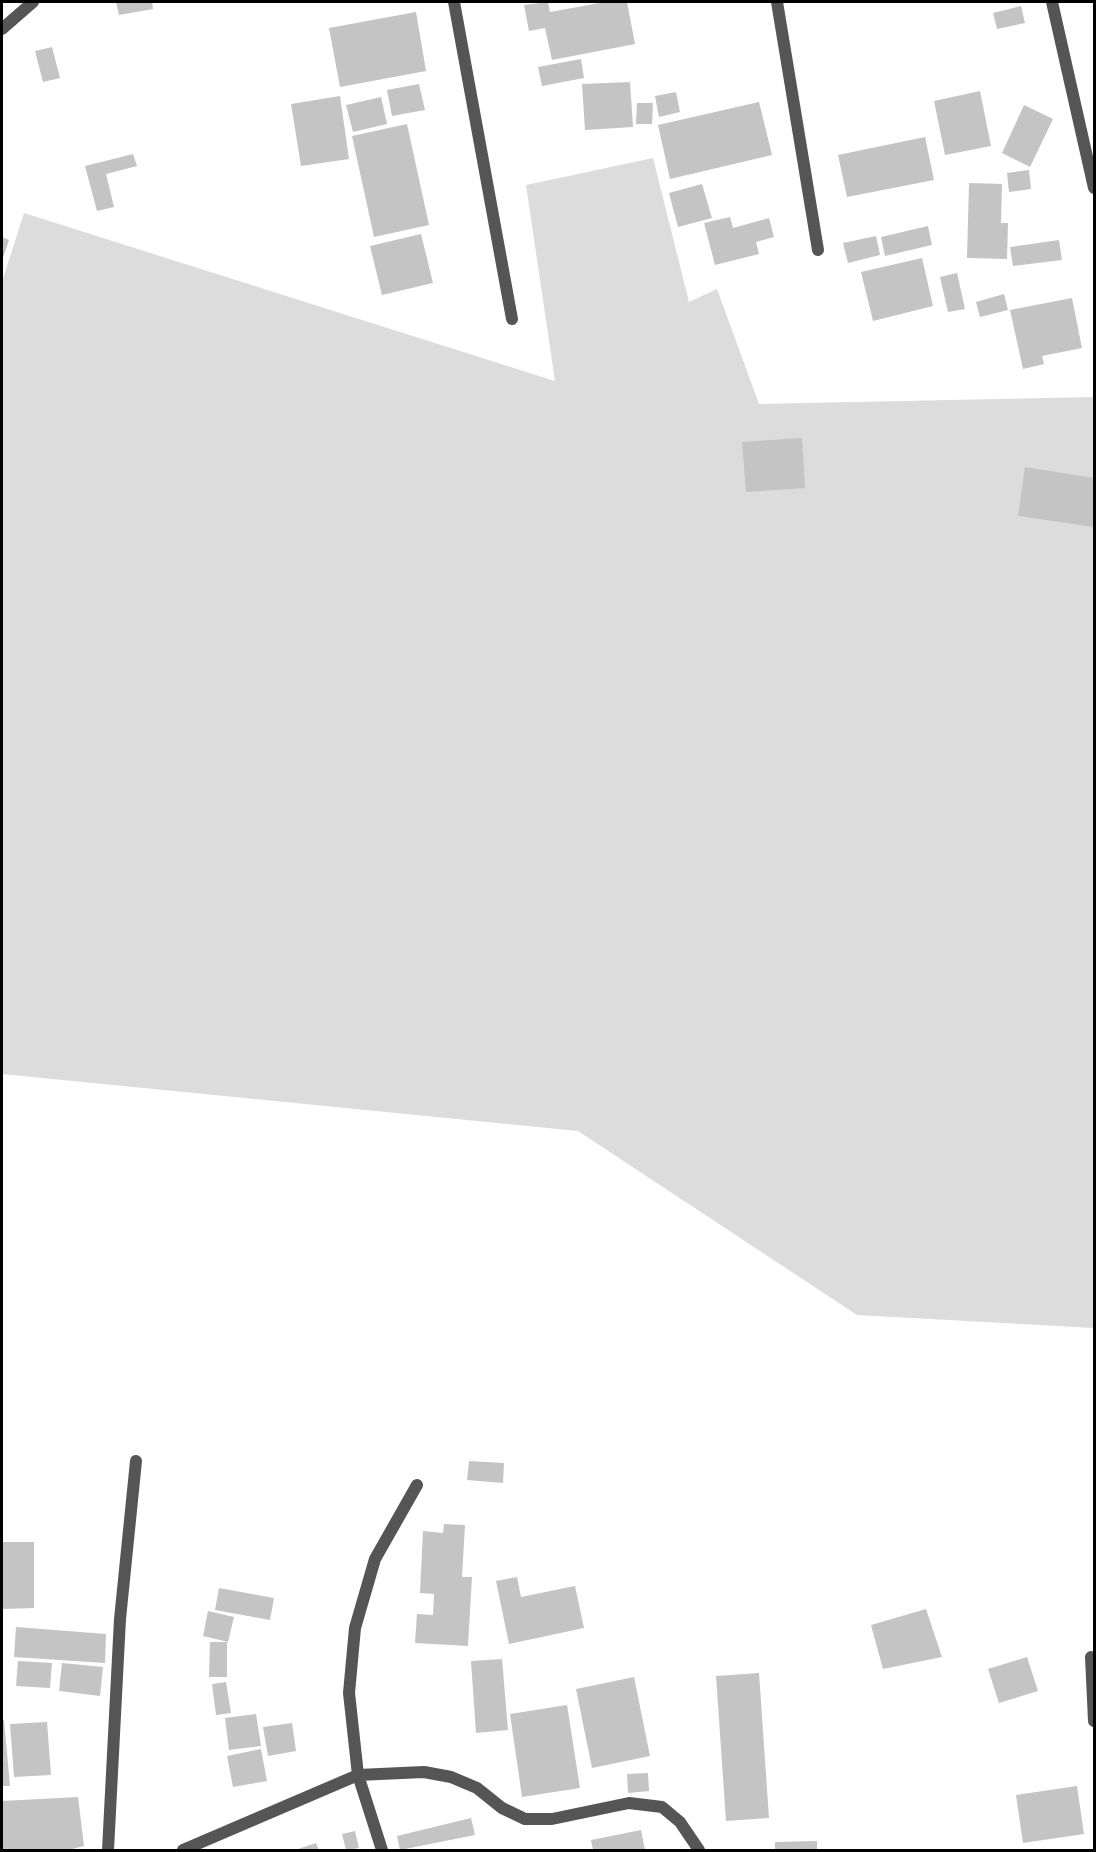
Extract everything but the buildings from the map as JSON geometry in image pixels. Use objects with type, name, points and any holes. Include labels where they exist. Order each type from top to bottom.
[{"type":"street","points":[[2,29],[33,2]]},
{"type":"street","points":[[454,2],[512,320]]},
{"type":"street","points":[[777,2],[818,250]]},
{"type":"street","points":[[1052,2],[1095,188]]},
{"type":"street","points":[[108,1851],[120,1619],[136,1461]]},
{"type":"street","points":[[382,1851],[358,1775],[349,1693],[355,1628],[375,1559],[417,1485]]},
{"type":"street","points":[[1091,1657],[1095,1721]]},
{"type":"street","points":[[183,1851],[358,1775],[424,1772],[451,1777],[477,1788],[502,1808],[525,1819],[552,1819],[629,1803],[662,1807],[680,1822],[699,1851]]},
{"type":"shaded area","points":[[653,158],[689,302],[717,289],[759,404],[1094,397],[1094,1328],[857,1315],[578,1131],[2,1074],[2,282],[24,213],[555,381],[526,185]]}]
